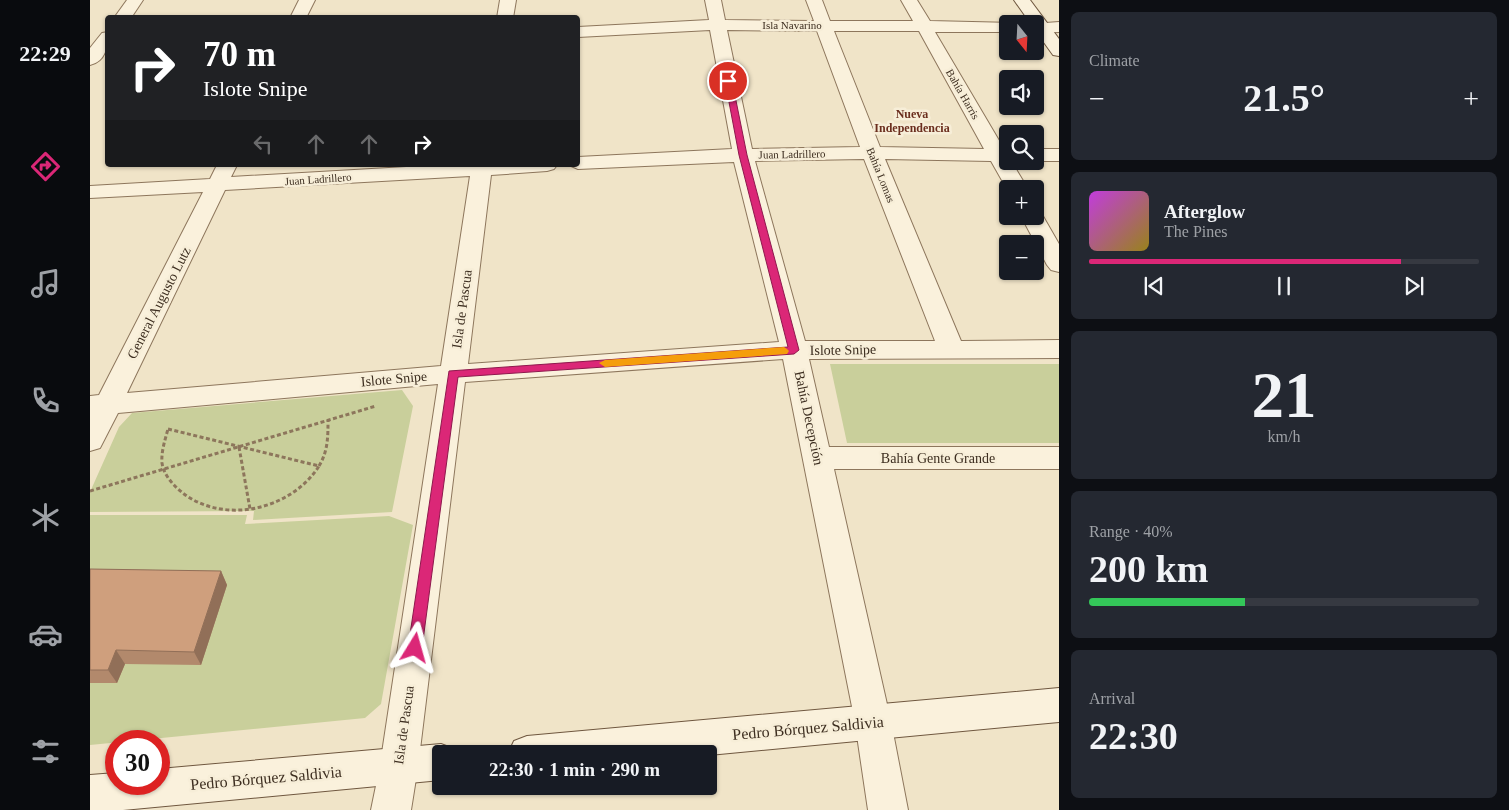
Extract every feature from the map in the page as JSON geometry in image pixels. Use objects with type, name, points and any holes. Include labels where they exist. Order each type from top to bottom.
[{"type":"street","points":[[124,15],[136,0]]},
{"type":"street","points":[[300,15],[307,0]]},
{"type":"street","points":[[506,15],[508,0]]},
{"type":"street","name":"Bahía Lomas","points":[[814,0],[872,153],[950,348]]},
{"type":"street","name":"Bahía Harris","points":[[909,0],[999,150]]},
{"type":"street","points":[[1022,0],[1031,15]]},
{"type":"street","name":"Isla Navarino","points":[[580,32],[715,13],[824,26],[999,27]]},
{"type":"street","name":"Bahía Decepción","points":[[715,13],[743,155],[794,350],[873,722],[888,810]]},
{"type":"street","points":[[1044,28],[1059,27]]},
{"type":"street","points":[[1044,35],[1059,51]]},
{"type":"street","points":[[95,58],[105,42]]},
{"type":"street","name":"Juan Ladrillero","points":[[580,163],[743,155],[872,153],[999,155]]},
{"type":"street","points":[[1044,155],[1059,156]]},
{"type":"street","name":"Juan Ladrillero","points":[[90,192],[222,176],[482,167]]},
{"type":"street","name":"Isla de Pascua","points":[[391,810],[399,766],[482,167]]},
{"type":"street","name":"General Augusto Lutz","points":[[90,441],[99,406],[222,176]]},
{"type":"street","points":[[1037,225],[1059,264]]},
{"type":"street","name":"Islote Snipe","points":[[99,406],[453,374],[794,350],[1059,349]]},
{"type":"street","name":"Bahía Gente Grande","points":[[817,458],[1059,458]]},
{"type":"street","name":"Pedro Bórquez Saldivia","points":[[624,745],[1059,705]]},
{"type":"street","name":"Pedro Bórquez Saldivia","points":[[90,794],[432,763]]},
{"type":"path","points":[[90,491],[382,404]]},
{"type":"path","points":[[321,466],[168,429],[163,444],[164,470],[177,489],[194,501],[225,511],[257,508],[290,496],[319,470],[321,466],[328,450],[331,433],[328,420]]},
{"type":"path","points":[[239,447],[250,508]]},
{"type":"green space","points":[[830,364],[1059,364],[1059,443],[847,443]]},
{"type":"green space","points":[[402,390],[413,406],[392,512],[253,520],[254,511],[90,512],[90,492],[119,427],[132,413]]},
{"type":"green space","points":[[90,515],[247,515],[245,524],[389,516],[413,525],[381,704],[365,718],[170,737],[170,730],[105,730],[105,744],[90,745]]},
{"type":"building","points":[[90,569],[221,571],[194,652],[116,650],[108,670],[90,670]]},
{"type":"slow traffic","points":[[605,363],[784,351]]},
{"type":"district","name":"Nueva Independencia","points":[[912,121]]},
{"type":"route","points":[[415,648],[453,374],[794,350],[743,155],[728,81]]}]
